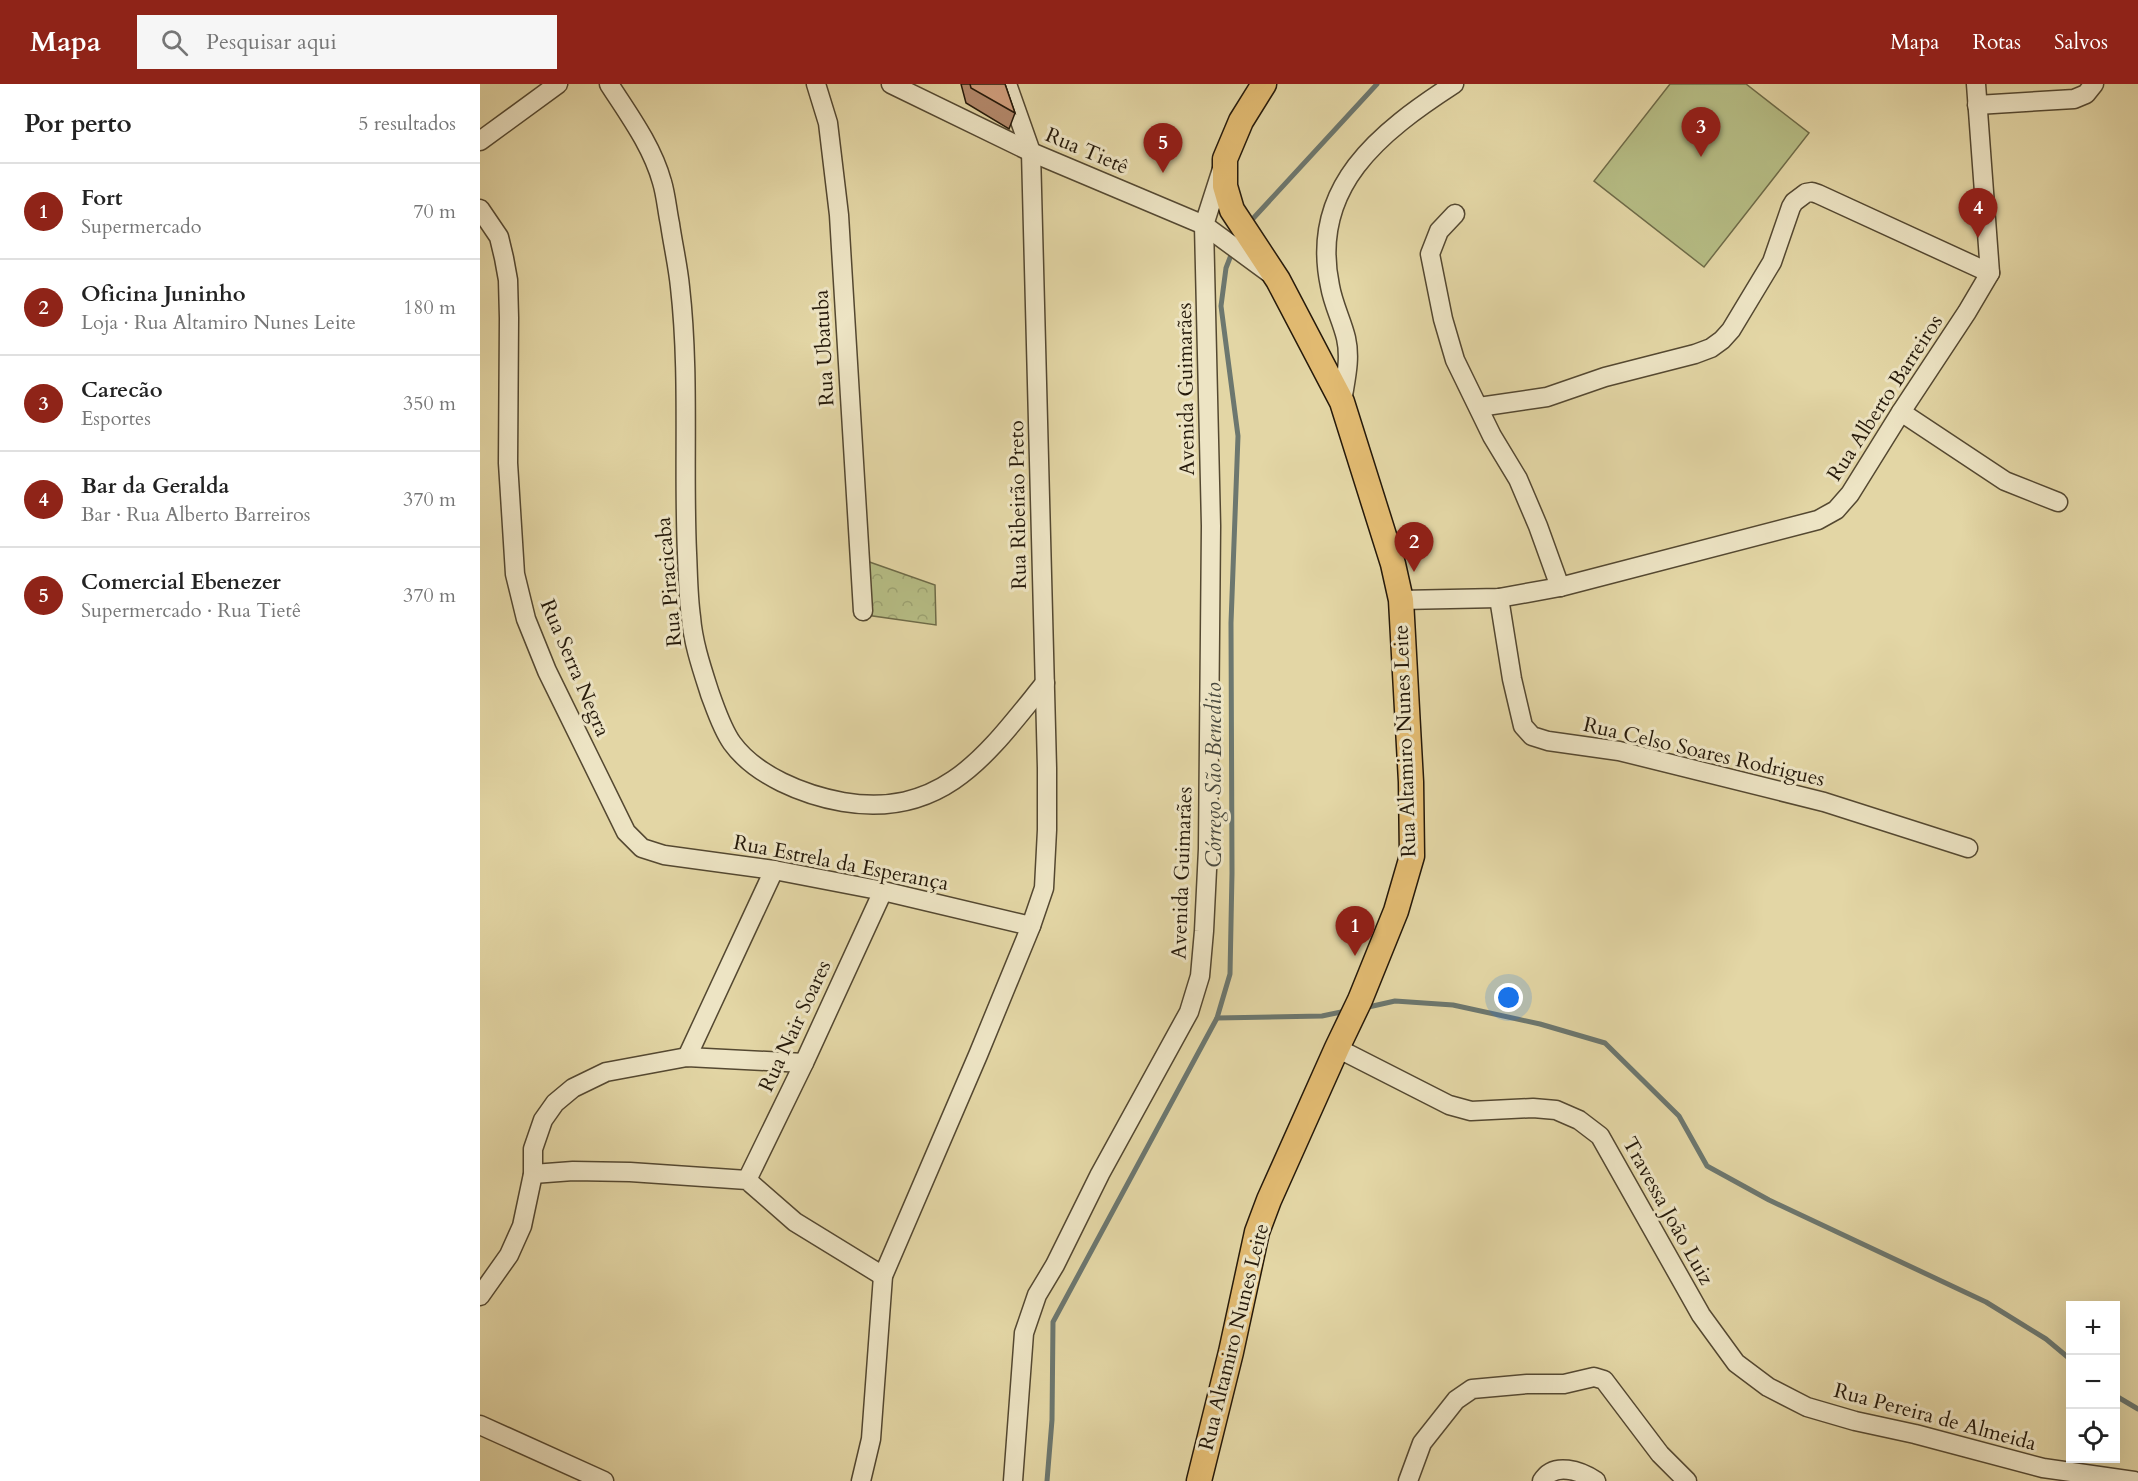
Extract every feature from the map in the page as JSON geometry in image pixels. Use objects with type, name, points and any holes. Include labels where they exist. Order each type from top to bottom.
[{"type":"main road","name":"Rua Altamiro Nunes Leite","points":[[1199,1481],[1232,1352],[1257,1232],[1269,1200],[1360,1000],[1396,911],[1412,856],[1411,782],[1401,600],[1393,564],[1342,402],[1278,280],[1228,199],[1225,186],[1225,159],[1242,121],[1264,84]]},
{"type":"street","points":[[480,141],[558,84]]},
{"type":"street","name":"Rua Piracicaba","points":[[609,84],[647,144],[663,182],[680,285],[684,337],[684,494],[691,618],[700,666],[730,741],[761,770],[813,794],[862,805],[904,802],[954,782],[973,767],[992,749],[1045,684]]},
{"type":"street","name":"Rua Ubatuba","points":[[816,84],[828,123],[839,215],[863,611]]},
{"type":"street","name":"Rua Tietê","points":[[891,84],[1031,152],[1208,227],[1278,280]]},
{"type":"street","name":"Rua Ribeirão Preto","points":[[861,1481],[871,1439],[883,1276],[978,1055],[1031,926],[1044,888],[1047,830],[1045,684],[1031,152],[1007,84]]},
{"type":"street","points":[[1342,402],[1348,358],[1347,340],[1330,288],[1325,256],[1332,212],[1350,173],[1365,154],[1389,130],[1454,84]]},
{"type":"street","points":[[1479,407],[1547,397],[1605,377],[1711,348],[1722,340],[1740,315],[1772,262],[1791,207],[1806,193],[1818,194],[1990,273],[1976,84]]},
{"type":"street","points":[[1977,105],[2074,99],[2086,94],[2094,84]]},
{"type":"street","points":[[1208,227],[1225,159]]},
{"type":"street","name":"Rua Serra Negra","points":[[480,209],[499,237],[507,280],[508,463],[511,521],[515,574],[526,619],[547,671],[626,832],[642,848]]},
{"type":"street","points":[[1455,214],[1439,231],[1430,254],[1443,319],[1455,360],[1492,436],[1518,479],[1560,587]]},
{"type":"street","name":"Avenida Guimarães","points":[[1013,1481],[1024,1334],[1037,1295],[1189,1012],[1200,976],[1208,849],[1211,525],[1208,227]]},
{"type":"street","name":"Rua Alberto Barreiros","points":[[1401,600],[1499,598],[1560,587],[1818,520],[1828,515],[1844,503],[1990,273]]},
{"type":"street","points":[[1901,412],[2005,481],[2058,502]]},
{"type":"street","name":"Rua Celso Soares Rodrigues","points":[[1499,598],[1512,679],[1523,726],[1532,736],[1548,741],[1618,751],[1824,802],[1968,848]]},
{"type":"street","name":"Rua Estrela da Esperança","points":[[642,848],[664,855],[774,870],[883,891],[1031,926]]},
{"type":"street","points":[[687,1058],[774,870]]},
{"type":"street","name":"Rua Nair Soares","points":[[747,1180],[883,891]]},
{"type":"street","name":"Travessa João Luiz","points":[[1342,1037],[1449,1105],[1471,1111],[1533,1108],[1556,1110],[1579,1120],[1600,1136],[1701,1315],[1736,1363]]},
{"type":"street","points":[[480,1296],[509,1255],[522,1226],[533,1174],[533,1149],[543,1120],[555,1103],[573,1088],[606,1072],[687,1058],[804,1063]]},
{"type":"street","points":[[533,1174],[573,1171],[630,1172],[747,1180],[795,1222],[883,1276]]},
{"type":"street","name":"Rua Pereira de Almeida","points":[[1736,1363],[1768,1388],[1807,1407],[2043,1468],[2134,1481]]},
{"type":"street","points":[[1408,1481],[1422,1443],[1456,1400],[1472,1389],[1527,1384],[1564,1384],[1598,1377],[1604,1380],[1660,1454],[1687,1481]]},
{"type":"street","points":[[480,1425],[604,1481]]},
{"type":"street","points":[[2043,1468],[2059,1481]]},
{"type":"street","points":[[1542,1481],[1555,1469],[1591,1477]]},
{"type":"green space","points":[[1670,84],[1746,84],[1809,133],[1704,267],[1594,181]]},
{"type":"green space","points":[[861,559],[935,585],[936,625],[866,615]]},
{"type":"building","points":[[970,84],[1005,84],[1015,113],[971,88]]},
{"type":"waterway","name":"Córrego São Benedito","points":[[1248,224],[1377,84]]},
{"type":"waterway","name":"Córrego São Benedito","points":[[1047,1481],[1052,1420],[1053,1322],[1217,1018],[1230,974],[1231,623],[1238,436],[1221,306],[1226,268],[1233,250]]},
{"type":"waterway","points":[[1364,1008],[1395,1001],[1453,1005],[1540,1024],[1605,1043],[1679,1116],[1707,1166],[1769,1200],[1986,1302],[2046,1339],[2066,1356]]},
{"type":"waterway","points":[[1217,1018],[1322,1016],[1346,1011]]},
{"type":"waterway","points":[[2120,1398],[2138,1409]]},
{"type":"place","name":"Carecão","points":[[1701,157]]},
{"type":"place","name":"Comercial Ebenezer","points":[[1163,173]]},
{"type":"place","name":"Bar da Geralda","points":[[1978,238]]},
{"type":"place","name":"Oficina Juninho","points":[[1414,572]]},
{"type":"place","name":"Fort","points":[[1355,956]]}]
